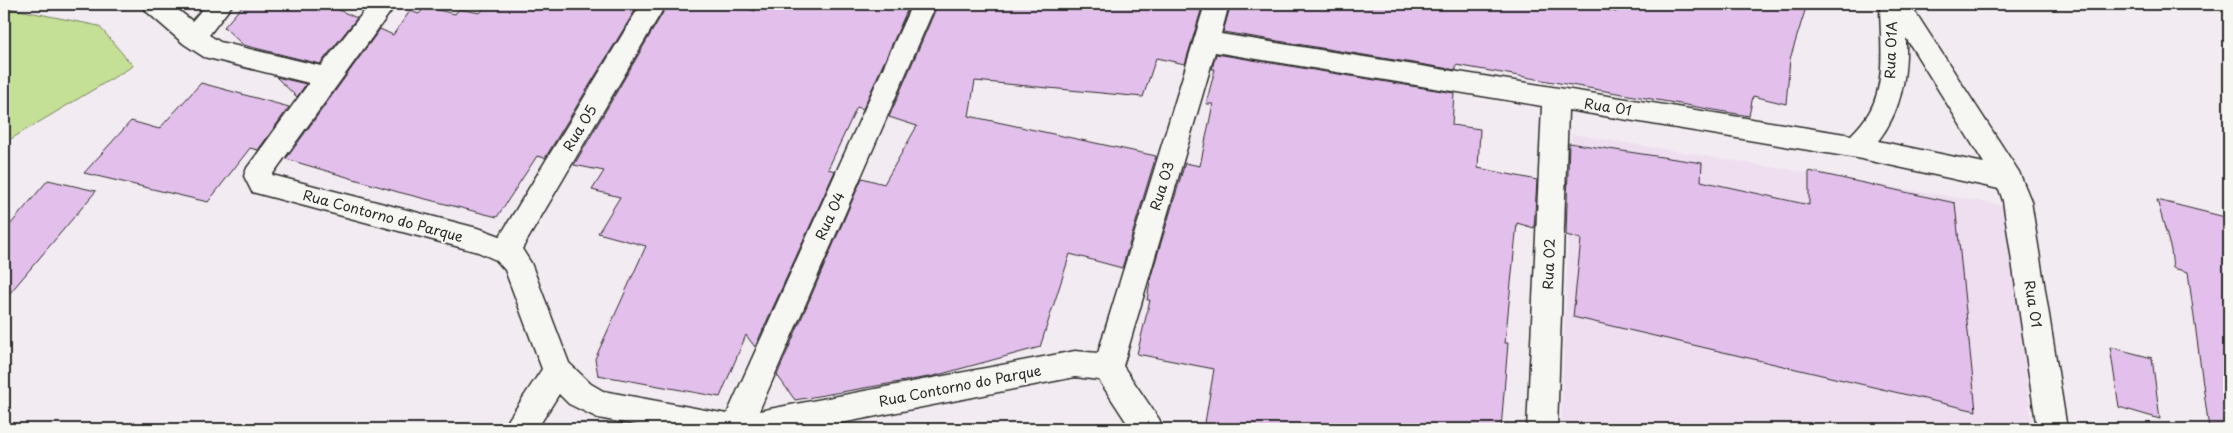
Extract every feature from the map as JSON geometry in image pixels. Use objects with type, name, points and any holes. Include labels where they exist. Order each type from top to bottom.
[{"type":"street","points":[[155,4],[193,37],[213,50],[327,77],[384,4]]},
{"type":"street","points":[[193,37],[221,4]]},
{"type":"street","name":"Rua 05","points":[[506,251],[654,4]]},
{"type":"street","name":"Rua 04","points":[[736,429],[924,4]]},
{"type":"street","name":"Rua 03","points":[[1108,368],[1217,4]]},
{"type":"street","name":"Rua 01A","points":[[1857,147],[1876,124],[1886,105],[1892,73],[1892,4]]},
{"type":"street","name":"Rua 01","points":[[1898,4],[2009,180],[2017,201],[2052,429]]},
{"type":"street","name":"Rua 01","points":[[1205,42],[1857,147],[2009,180]]},
{"type":"street","name":"Rua Contorno do Parque","points":[[327,77],[263,166],[257,176],[262,184],[482,241],[506,251]]},
{"type":"street","name":"Rua 02","points":[[1542,429],[1555,98]]},
{"type":"street","points":[[506,251],[517,263],[557,372],[580,394],[598,404],[730,429]]},
{"type":"street","name":"Rua Contorno do Parque","points":[[740,429],[1075,364],[1108,368]]},
{"type":"street","points":[[1108,368],[1148,429]]},
{"type":"street","points":[[520,429],[557,372]]},
{"type":"shaded area","points":[[1572,134],[2007,206],[2032,429],[1561,429]]},
{"type":"green space","points":[[4,7],[99,26],[133,66],[4,143]]},
{"type":"building","points":[[244,4],[325,4],[357,18],[320,64],[243,45],[224,27]]},
{"type":"building","points":[[488,4],[639,4],[545,158],[537,156],[497,217],[398,192],[286,159],[380,29],[393,35],[410,11],[419,14],[425,7],[455,14],[459,9],[480,13]]},
{"type":"building","points":[[668,4],[727,4],[755,11],[759,4],[910,4],[863,109],[857,107],[828,169],[835,171],[755,347],[746,335],[720,397],[598,375],[595,359],[646,246],[598,233],[620,197],[592,190],[604,171],[574,165]]},
{"type":"building","points":[[938,4],[1203,4],[1185,64],[1156,58],[1143,97],[975,81],[969,116],[1156,156],[1122,268],[1070,254],[1040,347],[934,376],[795,400],[777,375],[862,178],[884,184],[917,126],[889,117]]},
{"type":"building","points":[[1231,4],[1587,4],[1616,12],[1617,4],[1807,4],[1790,59],[1786,104],[1753,96],[1749,116],[1456,65],[1456,70],[1223,32]]},
{"type":"building","points":[[1216,54],[1454,93],[1452,125],[1480,129],[1478,168],[1537,180],[1534,228],[1517,223],[1505,343],[1508,343],[1501,429],[1204,429],[1214,369],[1137,354],[1150,300],[1147,300],[1151,276],[1185,163],[1200,166],[1213,104],[1206,104],[1215,69],[1212,69]]},
{"type":"building","points":[[276,77],[306,84],[297,97]]},
{"type":"building","points":[[201,83],[289,107],[258,150],[250,148],[208,202],[84,173],[131,121],[159,129]]},
{"type":"building","points":[[1569,143],[1702,163],[1701,181],[1809,205],[1809,171],[1955,203],[1976,411],[1573,317],[1581,239],[1566,235]]},
{"type":"building","points":[[48,180],[96,191],[4,300],[4,232]]},
{"type":"building","points":[[2157,200],[2229,218],[2229,429],[2209,429],[2188,272],[2173,268],[2171,250]]},
{"type":"building","points":[[2110,347],[2152,358],[2160,419],[2119,407]]}]
